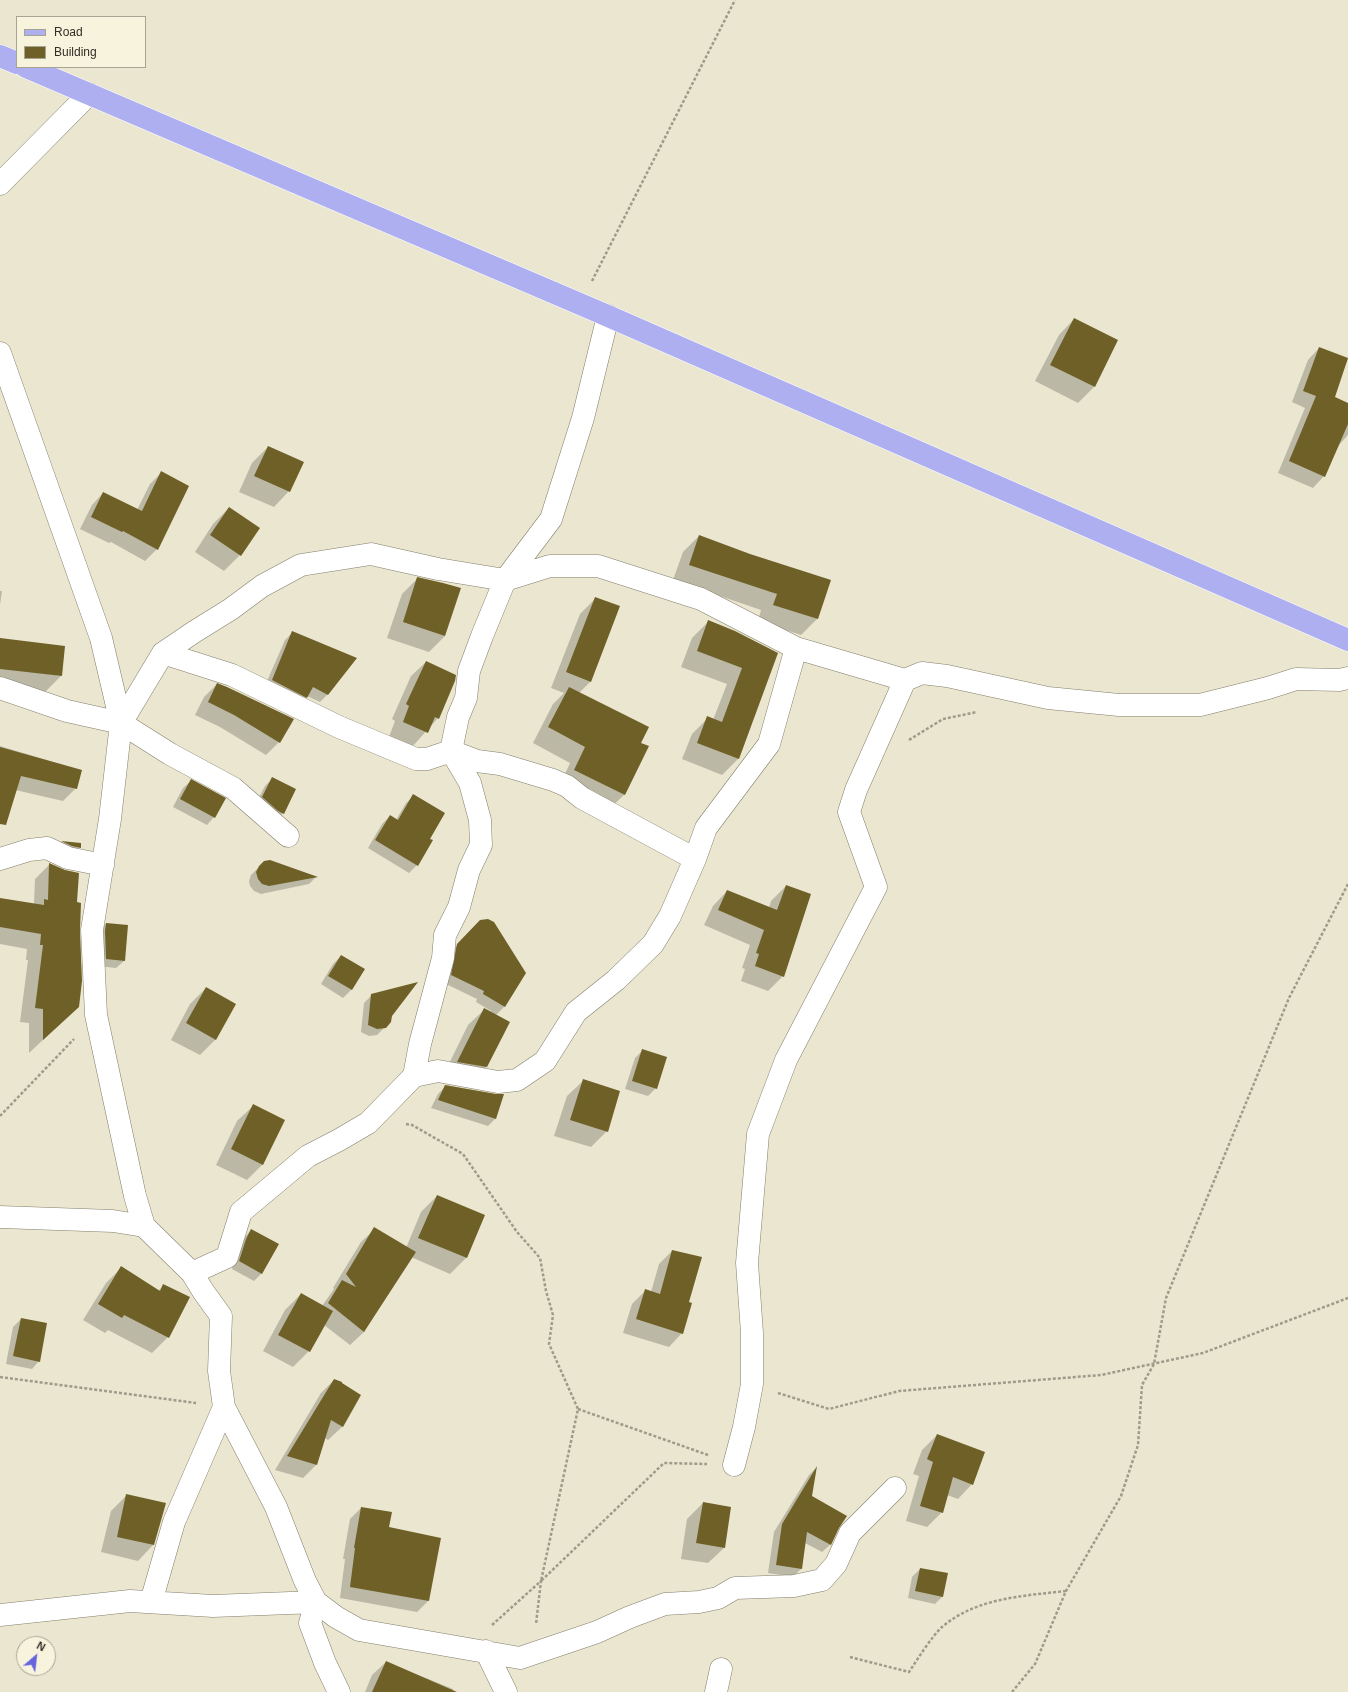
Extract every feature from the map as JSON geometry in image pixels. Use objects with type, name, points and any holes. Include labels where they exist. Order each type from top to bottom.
[{"type":"main road","points":[[0,56],[16,63]]},
{"type":"main road","points":[[28,68],[608,316],[1348,640]]},
{"type":"street","points":[[0,184],[89,94]]},
{"type":"street","points":[[192,1273],[226,1257],[241,1212],[308,1156],[368,1123],[414,1076],[420,1044],[443,958],[445,935],[459,907],[469,870],[481,845],[480,820],[470,783],[451,751],[458,717],[466,698],[469,671],[505,580],[551,519],[583,418],[608,316]]},
{"type":"street","points":[[0,353],[101,638],[121,723],[110,820],[92,930],[96,1015],[135,1196],[144,1226],[192,1273],[221,1316],[219,1371],[224,1407],[276,1506],[305,1581],[316,1602],[336,1617],[359,1630],[520,1658],[597,1632],[630,1617],[665,1604],[699,1602],[718,1598],[735,1588],[794,1586],[822,1580],[836,1564],[850,1533],[895,1488]]},
{"type":"street","points":[[121,723],[163,653],[231,609],[262,586],[302,565],[371,554],[438,569],[505,580],[550,566],[598,566],[701,599],[796,648],[905,680],[922,673],[934,674],[1048,698],[1119,705],[1185,705],[1200,704],[1268,688],[1296,679],[1339,680],[1348,678]]},
{"type":"street","points":[[414,1076],[438,1071],[506,1082],[517,1080],[545,1061],[576,1012],[616,980],[653,944],[670,916],[695,859],[706,828],[769,744],[796,648]]},
{"type":"street","points":[[163,653],[232,674],[339,727],[416,759],[427,759],[451,751],[477,760],[500,764],[552,780],[567,786],[582,798],[695,859]]},
{"type":"street","points":[[734,1465],[744,1427],[752,1384],[752,1333],[748,1263],[758,1134],[786,1060],[876,887],[850,812],[856,790],[905,680]]},
{"type":"street","points":[[0,688],[68,711],[121,723],[170,754],[233,788],[288,836]]},
{"type":"street","points":[[0,859],[29,850],[47,848],[68,858],[103,865]]},
{"type":"street","points":[[112,1221],[135,1196]]},
{"type":"street","points":[[0,1217],[112,1221],[144,1226]]},
{"type":"street","points":[[151,1602],[174,1522],[224,1407]]},
{"type":"street","points":[[0,1614],[130,1601],[214,1606],[316,1602]]},
{"type":"street","points":[[316,1602],[310,1623],[324,1663],[339,1692]]},
{"type":"street","points":[[476,1650],[506,1692]]},
{"type":"street","points":[[716,1692],[721,1669]]},
{"type":"path","points":[[580,304],[734,0]]},
{"type":"path","points":[[905,743],[943,719],[980,711]]},
{"type":"path","points":[[1012,1692],[1035,1664],[1066,1591],[1121,1496],[1138,1445],[1142,1385],[1154,1364],[1166,1298],[1289,998],[1348,884]]},
{"type":"path","points":[[0,1116],[96,1015]]},
{"type":"path","points":[[368,1123],[412,1125],[463,1154],[517,1232],[540,1258],[546,1291],[553,1315],[549,1344],[578,1409],[541,1581],[533,1654]]},
{"type":"path","points":[[752,1384],[829,1409],[899,1391],[1101,1375],[1203,1353],[1348,1298]]},
{"type":"path","points":[[0,1377],[224,1407]]},
{"type":"path","points":[[578,1409],[734,1465]]},
{"type":"path","points":[[476,1650],[541,1581],[664,1463],[734,1465]]},
{"type":"path","points":[[850,1658],[909,1672],[940,1628],[962,1613],[1000,1599],[1066,1591]]},
{"type":"building","points":[[1074,318],[1118,340],[1095,387],[1050,365]]},
{"type":"building","points":[[1319,347],[1348,358],[1335,397],[1348,403],[1348,424],[1325,477],[1289,461],[1316,396],[1303,391]]},
{"type":"building","points":[[268,446],[304,462],[290,492],[254,476]]},
{"type":"building","points":[[161,471],[189,486],[158,550],[123,531],[122,532],[91,517],[103,492],[142,511]]},
{"type":"building","points":[[229,507],[260,528],[241,556],[210,535]]},
{"type":"building","points":[[699,535],[750,554],[831,580],[818,619],[773,605],[777,594],[689,565]]},
{"type":"building","points":[[417,577],[461,588],[445,636],[403,622]]},
{"type":"building","points":[[595,597],[620,606],[591,682],[566,672]]},
{"type":"building","points":[[708,620],[735,631],[778,653],[739,759],[697,743],[707,716],[722,722],[742,668],[697,651]]},
{"type":"building","points":[[292,631],[357,658],[328,695],[313,687],[307,698],[272,680]]},
{"type":"building","points":[[0,638],[65,646],[62,676],[0,669]]},
{"type":"building","points":[[426,661],[456,675],[455,681],[439,719],[435,717],[428,733],[403,722],[409,706],[406,704]]},
{"type":"building","points":[[217,683],[294,719],[280,743],[234,715],[208,702]]},
{"type":"building","points":[[569,687],[649,727],[641,743],[649,746],[625,795],[574,770],[585,747],[548,727]]},
{"type":"building","points":[[0,747],[82,770],[77,789],[21,776],[6,825],[0,824]]},
{"type":"building","points":[[272,777],[296,789],[284,814],[278,811],[262,797]]},
{"type":"building","points":[[191,779],[226,798],[215,818],[180,799]]},
{"type":"building","points":[[413,794],[445,813],[430,839],[433,840],[418,866],[375,840],[390,815],[398,820]]},
{"type":"building","points":[[61,841],[81,843],[81,848],[72,846]]},
{"type":"building","points":[[270,860],[318,877],[269,886],[262,884],[258,879],[256,872],[264,861]]},
{"type":"building","points":[[49,863],[65,870],[79,873],[77,902],[81,903],[80,931],[82,981],[79,1007],[43,1040],[43,1009],[35,1008],[43,945],[40,945],[41,934],[0,927],[0,898],[44,905],[44,899],[48,900]]},
{"type":"building","points":[[786,885],[811,894],[784,977],[755,966],[759,954],[756,953],[764,930],[718,910],[727,890],[777,910]]},
{"type":"building","points":[[488,919],[494,922],[526,973],[505,1007],[483,994],[484,991],[451,975],[457,944],[480,920]]},
{"type":"building","points":[[106,923],[128,925],[125,961],[106,959]]},
{"type":"building","points":[[341,955],[365,969],[352,990],[328,976]]},
{"type":"building","points":[[418,982],[392,1016],[391,1022],[386,1028],[377,1029],[368,1025],[371,994]]},
{"type":"building","points":[[206,987],[236,1004],[216,1040],[186,1023]]},
{"type":"building","points":[[484,1008],[510,1022],[487,1067],[457,1062]]},
{"type":"building","points":[[642,1049],[667,1057],[657,1089],[632,1081]]},
{"type":"building","points":[[583,1079],[620,1091],[608,1132],[570,1120]]},
{"type":"building","points":[[445,1085],[496,1094],[504,1094],[496,1119],[438,1100]]},
{"type":"building","points":[[253,1104],[285,1120],[263,1165],[231,1149]]},
{"type":"building","points":[[437,1195],[485,1215],[467,1258],[418,1238]]},
{"type":"building","points":[[374,1227],[416,1252],[364,1332],[328,1303],[342,1280],[356,1287],[346,1274]]},
{"type":"building","points":[[251,1229],[279,1244],[262,1274],[239,1261]]},
{"type":"building","points":[[672,1250],[702,1257],[689,1302],[692,1303],[683,1334],[636,1319],[645,1289],[660,1294]]},
{"type":"building","points":[[121,1266],[160,1291],[163,1284],[190,1297],[169,1338],[124,1315],[122,1318],[98,1304]]},
{"type":"building","points":[[301,1293],[333,1311],[310,1352],[278,1335]]},
{"type":"building","points":[[21,1318],[47,1323],[40,1362],[13,1356]]},
{"type":"building","points":[[334,1379],[342,1382],[361,1395],[343,1427],[331,1420],[317,1465],[287,1456]]},
{"type":"building","points":[[937,1434],[985,1452],[973,1485],[953,1477],[943,1513],[920,1506],[933,1462],[927,1459]]},
{"type":"building","points":[[817,1466],[812,1496],[847,1516],[839,1528],[831,1545],[807,1532],[802,1569],[776,1565],[782,1524]]},
{"type":"building","points":[[126,1494],[166,1503],[154,1545],[117,1537]]},
{"type":"building","points":[[703,1502],[731,1507],[725,1548],[696,1543]]},
{"type":"building","points":[[361,1507],[392,1512],[389,1527],[441,1538],[429,1601],[350,1587],[354,1548]]},
{"type":"building","points":[[920,1568],[948,1573],[943,1597],[915,1591]]},
{"type":"building","points":[[386,1661],[457,1692],[372,1692]]}]
